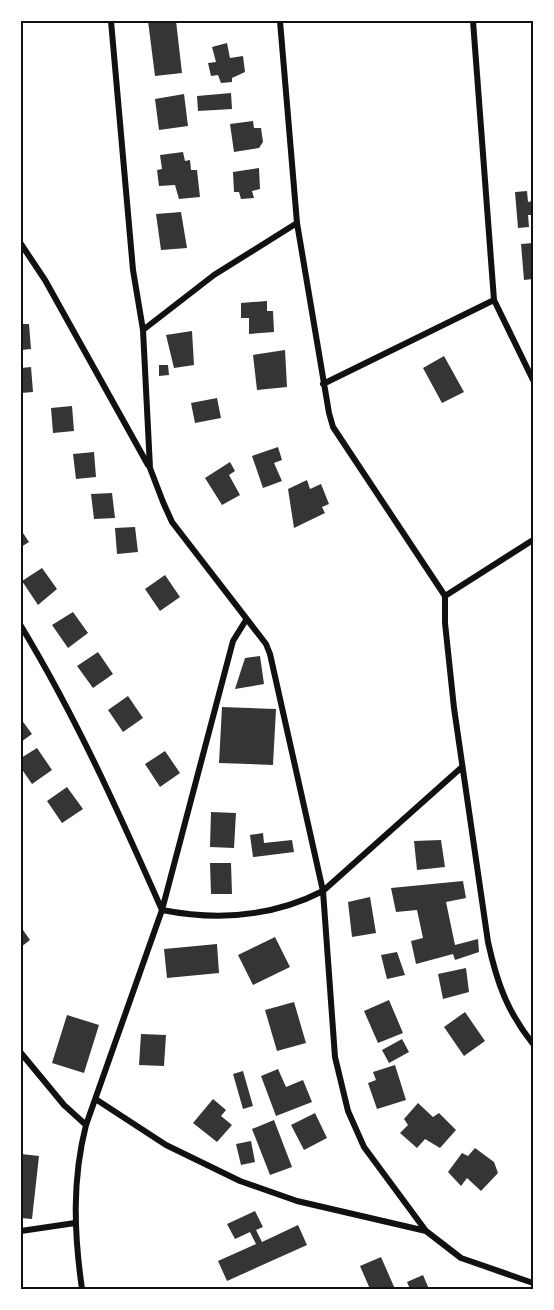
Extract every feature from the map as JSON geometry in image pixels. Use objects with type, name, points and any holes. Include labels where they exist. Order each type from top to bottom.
[{"type":"street","points":[[111,21],[133,270],[143,330],[150,468]]},
{"type":"street","points":[[280,21],[297,223],[323,384],[333,427],[445,596],[445,623],[462,767],[488,942],[496,979],[513,1019],[533,1044]]},
{"type":"street","points":[[473,21],[494,300],[533,380]]},
{"type":"street","points":[[143,330],[214,275],[297,223]]},
{"type":"street","points":[[21,244],[45,280],[150,468],[172,522],[266,644],[270,654],[323,891],[335,1057],[348,1111],[364,1147],[426,1231],[460,1258],[533,1283]]},
{"type":"street","points":[[323,384],[494,300]]},
{"type":"street","points":[[445,596],[533,540]]},
{"type":"street","points":[[82,1289],[75,1223],[79,1153],[86,1125],[97,1100],[162,910],[233,641],[246,620]]},
{"type":"street","points":[[21,626],[52,676],[103,778],[162,910]]},
{"type":"street","points":[[162,910],[197,917],[265,912],[296,904],[323,891],[462,767]]},
{"type":"street","points":[[21,1053],[64,1105],[86,1125]]},
{"type":"street","points":[[97,1100],[166,1145],[240,1181],[297,1201],[426,1231]]},
{"type":"street","points":[[21,1231],[75,1223]]},
{"type":"building","points":[[148,21],[176,21],[182,73],[155,76]]},
{"type":"building","points":[[227,43],[230,58],[243,56],[245,72],[232,78],[232,82],[221,83],[218,75],[211,76],[208,63],[216,62],[212,47]]},
{"type":"building","points":[[231,93],[232,109],[198,111],[197,96]]},
{"type":"building","points":[[184,94],[188,126],[159,130],[155,99]]},
{"type":"building","points":[[253,121],[254,128],[261,128],[263,142],[259,148],[234,152],[230,124]]},
{"type":"building","points":[[183,152],[185,161],[190,160],[191,170],[197,170],[200,197],[179,199],[175,185],[159,186],[157,170],[162,169],[160,155]]},
{"type":"building","points":[[259,168],[260,189],[252,191],[254,198],[241,199],[239,192],[234,192],[233,172]]},
{"type":"building","points":[[527,191],[528,202],[533,201],[533,215],[528,215],[529,227],[518,228],[515,192]]},
{"type":"building","points":[[181,212],[187,248],[161,250],[156,214]]},
{"type":"building","points":[[533,243],[533,279],[524,280],[521,244]]},
{"type":"building","points":[[267,301],[267,311],[273,311],[274,332],[249,334],[249,318],[241,318],[241,303]]},
{"type":"building","points":[[21,324],[29,324],[31,349],[21,350]]},
{"type":"building","points":[[192,331],[194,365],[174,368],[166,335]]},
{"type":"building","points":[[285,350],[287,387],[257,390],[253,355]]},
{"type":"building","points":[[444,356],[464,392],[442,403],[423,368]]},
{"type":"building","points":[[159,365],[168,365],[169,375],[159,376]]},
{"type":"building","points":[[31,367],[33,392],[21,393],[21,368]]},
{"type":"building","points":[[217,398],[221,418],[195,423],[191,403]]},
{"type":"building","points":[[72,406],[74,431],[53,433],[51,408]]},
{"type":"building","points":[[278,447],[282,460],[274,463],[282,481],[263,488],[252,456]]},
{"type":"building","points":[[94,452],[96,477],[76,479],[73,454]]},
{"type":"building","points":[[230,462],[235,471],[229,475],[240,495],[222,505],[205,478]]},
{"type":"building","points":[[307,480],[310,489],[321,484],[329,504],[322,507],[325,513],[294,528],[288,489]]},
{"type":"building","points":[[112,493],[115,518],[94,519],[91,494]]},
{"type":"building","points":[[135,527],[138,552],[117,554],[115,528]]},
{"type":"building","points":[[21,530],[29,542],[21,547]]},
{"type":"building","points":[[42,568],[57,589],[38,605],[22,581]]},
{"type":"building","points":[[165,575],[180,597],[160,611],[145,589]]},
{"type":"building","points":[[73,612],[88,633],[68,648],[52,625]]},
{"type":"building","points":[[98,652],[113,674],[93,688],[77,666]]},
{"type":"building","points":[[260,656],[264,684],[235,689],[245,658]]},
{"type":"building","points":[[128,696],[143,718],[123,732],[108,710]]},
{"type":"building","points":[[222,707],[276,709],[273,765],[219,763]]},
{"type":"building","points":[[21,719],[32,734],[21,742]]},
{"type":"building","points":[[37,748],[52,770],[32,784],[21,768],[21,758]]},
{"type":"building","points":[[165,751],[180,773],[160,787],[145,764]]},
{"type":"building","points":[[67,787],[83,809],[62,823],[47,801]]},
{"type":"building","points":[[211,812],[236,813],[234,848],[210,847]]},
{"type":"building","points":[[263,833],[264,843],[292,840],[294,852],[253,857],[250,835]]},
{"type":"building","points":[[441,840],[445,867],[417,870],[414,841]]},
{"type":"building","points":[[210,863],[231,863],[232,894],[211,894]]},
{"type":"building","points":[[463,881],[466,898],[446,902],[455,945],[478,939],[479,952],[455,960],[453,954],[416,964],[411,941],[423,938],[417,910],[396,912],[391,888]]},
{"type":"building","points":[[370,897],[376,933],[352,937],[348,902]]},
{"type":"building","points":[[21,927],[30,940],[21,947]]},
{"type":"building","points":[[275,937],[290,967],[253,985],[238,955]]},
{"type":"building","points":[[217,944],[219,973],[167,978],[164,949]]},
{"type":"building","points":[[397,952],[405,975],[387,979],[381,955]]},
{"type":"building","points":[[466,968],[469,992],[443,999],[438,974]]},
{"type":"building","points":[[389,1000],[403,1033],[378,1043],[364,1011]]},
{"type":"building","points":[[294,1002],[306,1043],[277,1051],[265,1010]]},
{"type":"building","points":[[465,1012],[485,1041],[464,1056],[444,1027]]},
{"type":"building","points":[[67,1015],[99,1025],[84,1073],[52,1063]]},
{"type":"building","points":[[141,1034],[166,1035],[164,1066],[139,1065]]},
{"type":"building","points":[[402,1039],[409,1052],[389,1063],[382,1050]]},
{"type":"building","points":[[395,1065],[406,1100],[377,1109],[368,1083],[376,1080],[373,1072]]},
{"type":"building","points":[[278,1069],[286,1087],[303,1080],[312,1102],[276,1116],[261,1076]]},
{"type":"building","points":[[243,1071],[253,1106],[243,1109],[233,1074]]},
{"type":"building","points":[[213,1099],[226,1110],[221,1116],[232,1125],[217,1142],[193,1123]]},
{"type":"building","points":[[418,1103],[433,1117],[439,1113],[456,1130],[440,1148],[425,1139],[417,1148],[400,1133],[408,1125],[404,1119]]},
{"type":"building","points":[[315,1113],[327,1138],[304,1150],[291,1125]]},
{"type":"building","points":[[274,1120],[292,1167],[270,1175],[252,1129]]},
{"type":"building","points":[[251,1141],[255,1162],[241,1165],[236,1144]]},
{"type":"building","points":[[475,1148],[494,1162],[498,1173],[481,1191],[467,1178],[461,1186],[448,1172],[462,1153],[468,1156]]},
{"type":"building","points":[[21,1154],[39,1156],[32,1219],[21,1218]]},
{"type":"building","points":[[255,1211],[263,1227],[256,1230],[262,1242],[298,1225],[307,1245],[227,1281],[218,1261],[256,1244],[250,1232],[235,1239],[227,1224]]},
{"type":"building","points":[[381,1257],[395,1289],[370,1289],[360,1266]]},
{"type":"building","points":[[423,1275],[429,1289],[410,1289],[407,1282]]}]
